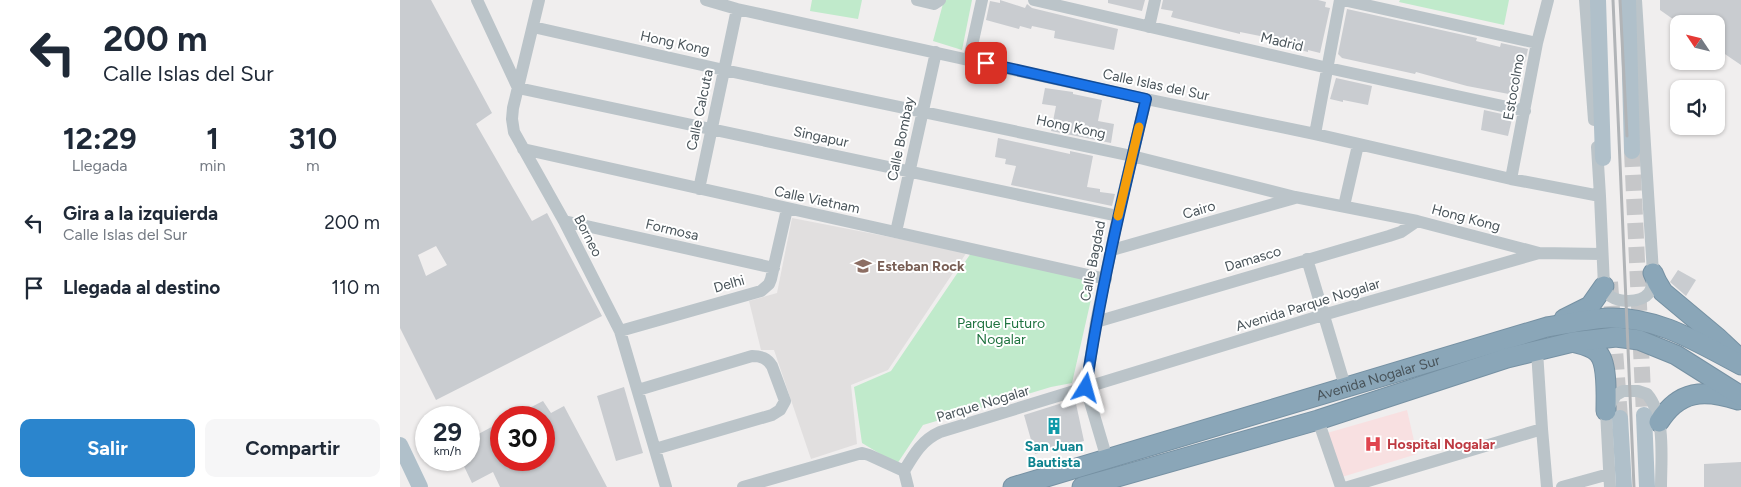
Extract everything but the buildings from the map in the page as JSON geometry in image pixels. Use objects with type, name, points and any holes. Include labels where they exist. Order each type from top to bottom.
[{"type":"highway","points":[[1653,273],[1663,292],[1718,338],[1741,361]]},
{"type":"highway","points":[[1547,327],[1590,306],[1604,286]]},
{"type":"highway","name":"Avenida Nogalar Sur","points":[[1013,487],[1547,327],[1609,318],[1643,321],[1679,333],[1741,365]]},
{"type":"highway","name":"Avenida Nogalar Sur","points":[[1082,487],[1113,482],[1318,420],[1507,358],[1573,342],[1616,337],[1639,340],[1676,355],[1741,396]]},
{"type":"highway","points":[[1573,342],[1597,351],[1602,357],[1613,415]]},
{"type":"highway","points":[[1652,419],[1680,399],[1692,394],[1720,395],[1741,400]]},
{"type":"main road","points":[[1598,0],[1603,158]]},
{"type":"main road","points":[[1628,0],[1632,151]]},
{"type":"main road","points":[[1613,415],[1624,487]]},
{"type":"main road","points":[[1647,487],[1652,419]]},
{"type":"main road","points":[[400,445],[420,487]]},
{"type":"street","points":[[477,0],[518,88]]},
{"type":"street","name":"Borneo","points":[[539,0],[513,108],[514,132],[564,222],[620,331],[666,487]]},
{"type":"street","name":"Calle Islas del Sur","points":[[706,0],[737,9],[1146,99],[1315,134],[1511,179],[1600,196]]},
{"type":"street","points":[[918,0],[934,4],[940,0]]},
{"type":"street","points":[[969,59],[982,0]]},
{"type":"street","name":"Madrid","points":[[1034,0],[1525,112]]},
{"type":"street","points":[[1149,27],[1155,0]]},
{"type":"street","points":[[1315,134],[1342,0],[1537,43]]},
{"type":"street","name":"Estocolmo","points":[[1511,179],[1537,43],[1548,0]]},
{"type":"street","points":[[1585,0],[1600,196],[1604,286],[1612,298],[1630,300],[1642,299],[1650,290],[1653,273],[1636,0]]},
{"type":"street","name":"Calle Calcuta","points":[[699,189],[737,9]]},
{"type":"street","name":"Hong Kong","points":[[533,27],[724,70],[1132,156],[1295,197],[1417,221],[1539,253],[1602,254]]},
{"type":"street","name":"Calle Bombay","points":[[896,232],[936,52]]},
{"type":"street","name":"Singapur","points":[[518,88],[1118,216]]},
{"type":"street","name":"Calle Bagdad","points":[[1107,459],[1086,388],[1096,322],[1118,216],[1146,99]]},
{"type":"street","points":[[1344,206],[1358,145]]},
{"type":"street","name":"Calle Vietnam","points":[[523,149],[1106,279]]},
{"type":"street","name":"Cairo","points":[[1112,250],[1295,197]]},
{"type":"street","name":"Delhi","points":[[620,331],[761,291],[769,284],[787,209]]},
{"type":"street","name":"Damasco","points":[[1096,322],[1389,236],[1401,232],[1417,221]]},
{"type":"street","name":"Formosa","points":[[564,222],[774,268]]},
{"type":"street","name":"Avenida Parque Nogalar","points":[[1086,388],[1323,315],[1539,253]]},
{"type":"street","points":[[1307,259],[1345,386]]},
{"type":"street","points":[[1537,351],[1548,487]]},
{"type":"street","points":[[638,390],[752,356],[759,356],[768,361],[772,366],[784,402],[780,410],[772,416],[654,450]]},
{"type":"street","name":"Parque Nogalar","points":[[904,471],[916,451],[930,436],[1086,388]]},
{"type":"street","points":[[1610,487],[1609,474],[1616,395],[1628,390],[1647,394],[1657,408],[1652,419],[1661,487]]},
{"type":"street","points":[[1318,420],[1341,487]]},
{"type":"street","points":[[1348,487],[1542,429]]},
{"type":"street","points":[[743,487],[862,453],[869,454],[904,471],[908,487]]},
{"type":"street","points":[[1562,487],[1609,474]]},
{"type":"shaded area","points":[[792,218],[967,252],[888,370],[851,385],[857,444],[811,459],[774,350],[761,350],[749,301],[777,293]]},
{"type":"shaded area","name":"Hospital Nogalar","points":[[1407,410],[1417,454],[1342,477],[1327,433]]},
{"type":"green space","points":[[812,0],[862,0],[858,19],[810,11]]},
{"type":"green space","points":[[944,0],[972,0],[962,50],[933,41]]},
{"type":"green space","points":[[1400,0],[1509,0],[1504,25],[1399,2]]},
{"type":"green space","name":"Parque Futuro Nogalar","points":[[971,253],[1095,282],[1072,383],[1051,387],[923,425],[897,464],[862,443],[854,387],[891,371]]},
{"type":"tunnel","points":[[1632,151],[1644,415]]},
{"type":"tunnel","points":[[1610,282],[1620,418]]},
{"type":"railway","points":[[1613,0],[1634,487]]},
{"type":"railway","points":[[1620,0],[1627,136]]},
{"type":"slow traffic","points":[[1118,216],[1139,127]]},
{"type":"place","name":"Esteban Rock","points":[[863,266]]},
{"type":"place","name":"San Juan Bautista","points":[[1054,426]]},
{"type":"place","name":"Hospital Nogalar","points":[[1373,444]]},
{"type":"route","points":[[986,63],[1146,99],[1118,216],[1096,322],[1086,388]]}]
